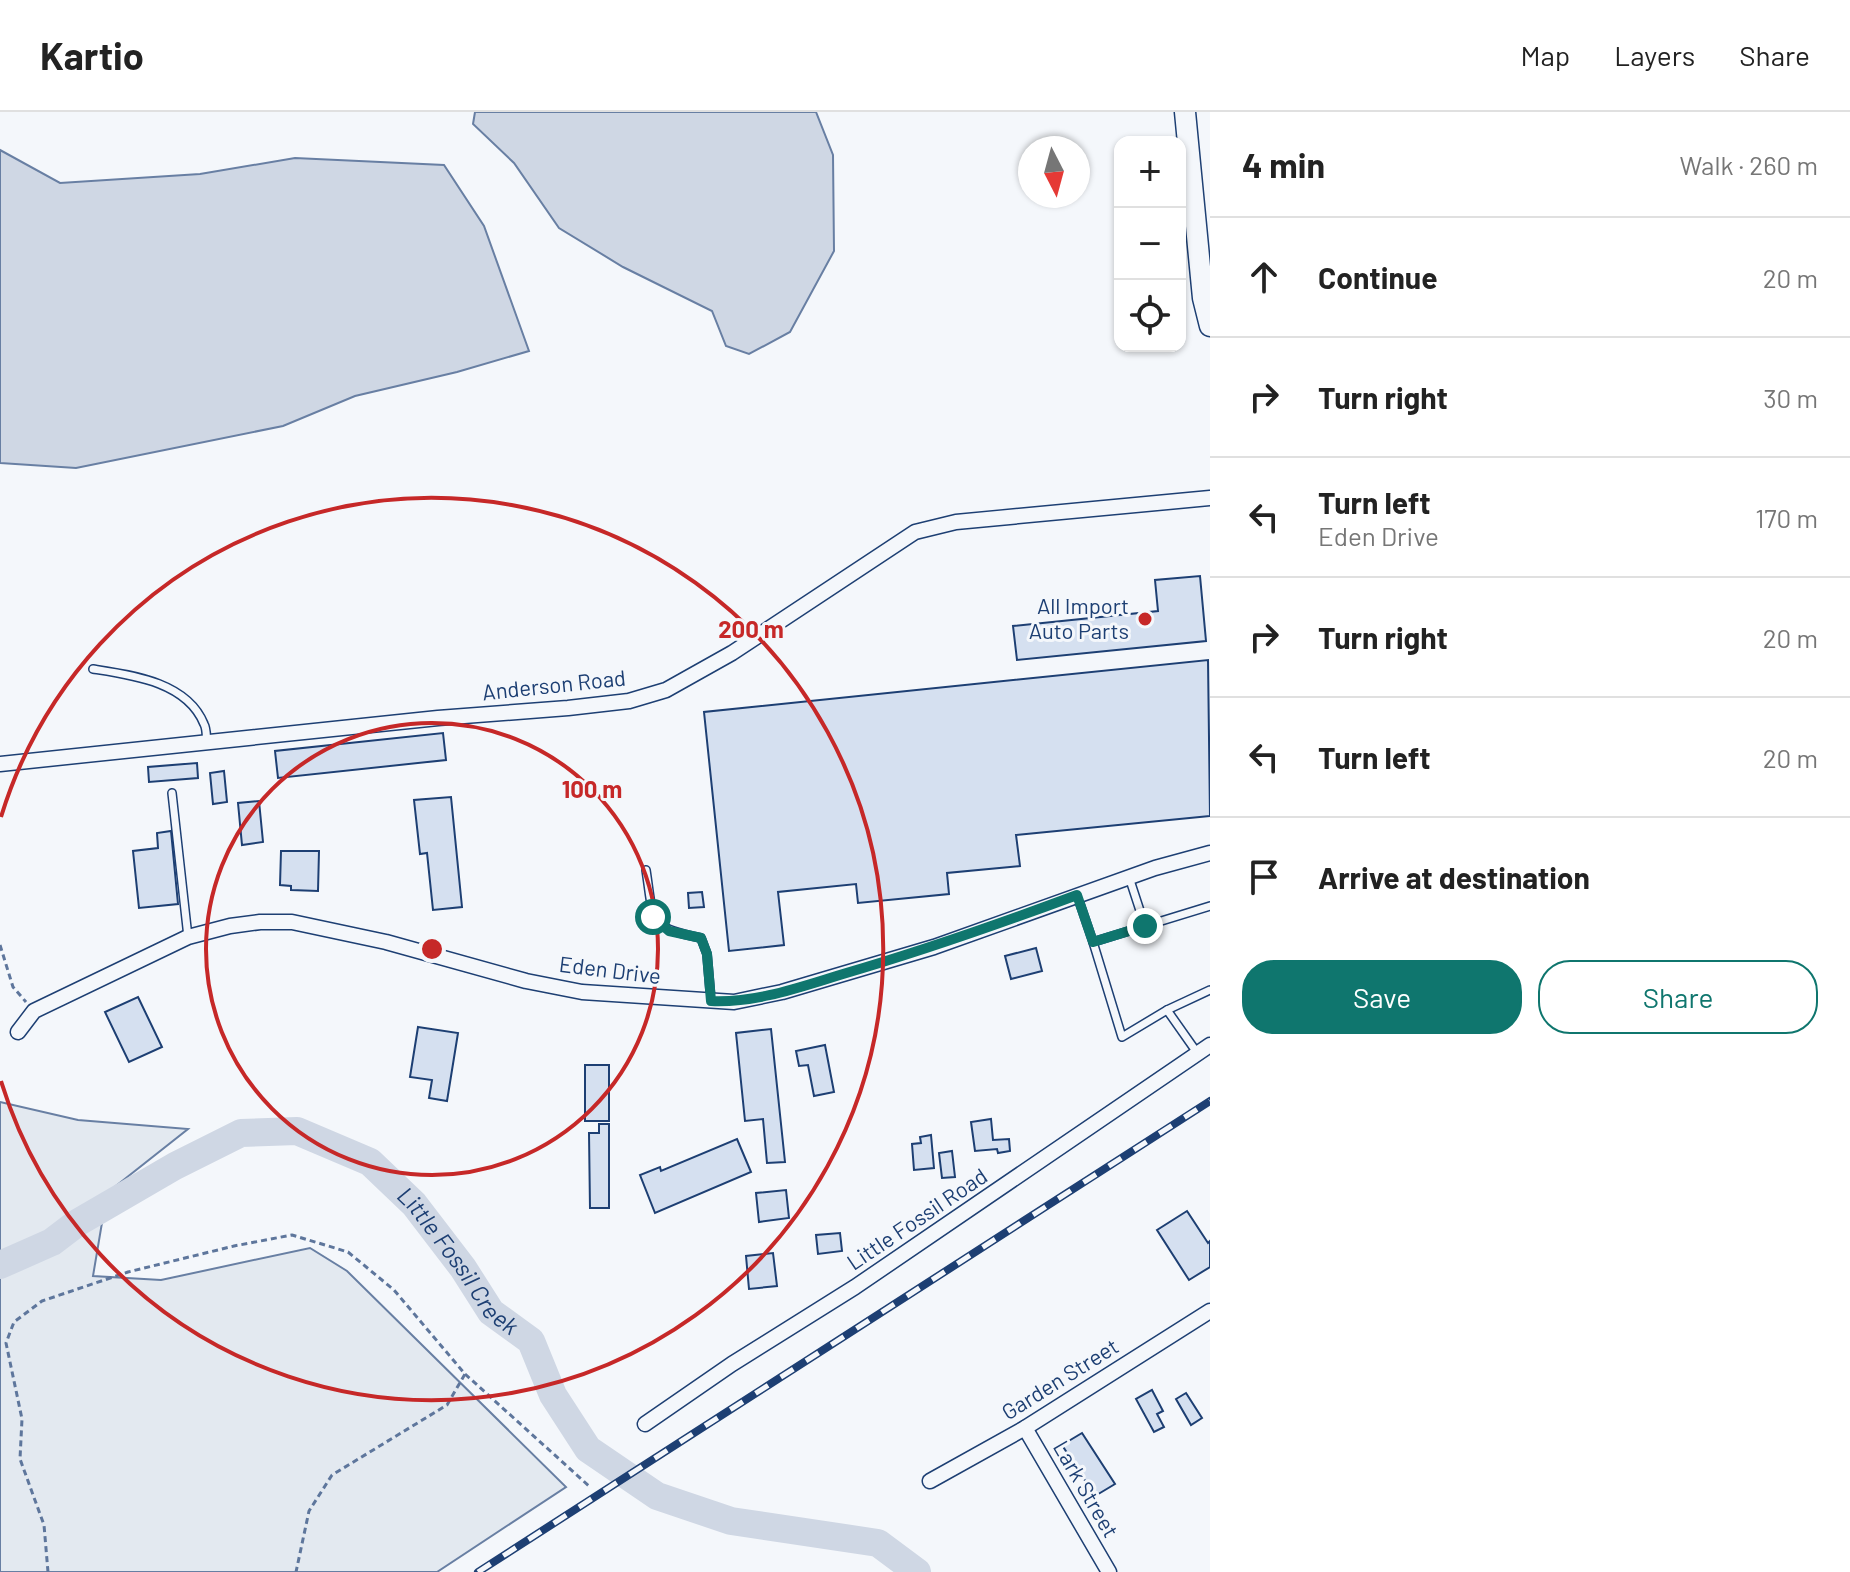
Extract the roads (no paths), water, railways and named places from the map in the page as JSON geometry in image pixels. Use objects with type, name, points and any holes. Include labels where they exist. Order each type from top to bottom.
[{"type":"street","points":[[1185,112],[1203,298],[1210,326]]},
{"type":"street","name":"Anderson Road","points":[[0,764],[629,701],[666,690],[732,653],[915,532],[956,522],[1210,498]]},
{"type":"street","name":"Eden Drive","points":[[18,1032],[34,1011],[188,937],[230,926],[292,922],[386,942],[526,981],[568,989],[655,999],[734,1002],[782,992],[934,947],[1183,858],[1210,853]]},
{"type":"street","name":"Little Fossil Road","points":[[645,1424],[732,1364],[869,1279],[1204,1050]]},
{"type":"street","name":"Garden Street","points":[[930,1481],[1025,1428],[1210,1311]]},
{"type":"street","name":"Lark Street","points":[[1025,1428],[1109,1572]]},
{"type":"lane","points":[[93,669],[139,676],[182,694],[204,724],[207,743]]},
{"type":"lane","points":[[172,793],[188,937]]},
{"type":"lane","points":[[646,870],[653,917],[669,931],[701,938],[707,954],[711,1001]]},
{"type":"lane","points":[[1129,877],[1145,926]]},
{"type":"lane","points":[[1077,895],[1122,1037],[1167,1010],[1210,990]]},
{"type":"lane","points":[[1093,942],[1210,906]]},
{"type":"lane","points":[[1167,1010],[1204,1050]]},
{"type":"waterway","name":"Little Fossil Creek","points":[[0,1265],[52,1242],[77,1223],[175,1166],[241,1133],[297,1131],[370,1162],[414,1204],[463,1268],[491,1312],[531,1341],[553,1395],[588,1449],[657,1496],[731,1521],[878,1543],[917,1572]]},
{"type":"railway","points":[[478,1572],[1210,1101]]},
{"type":"place","name":"All Import Auto Parts","points":[[1145,619]]}]
